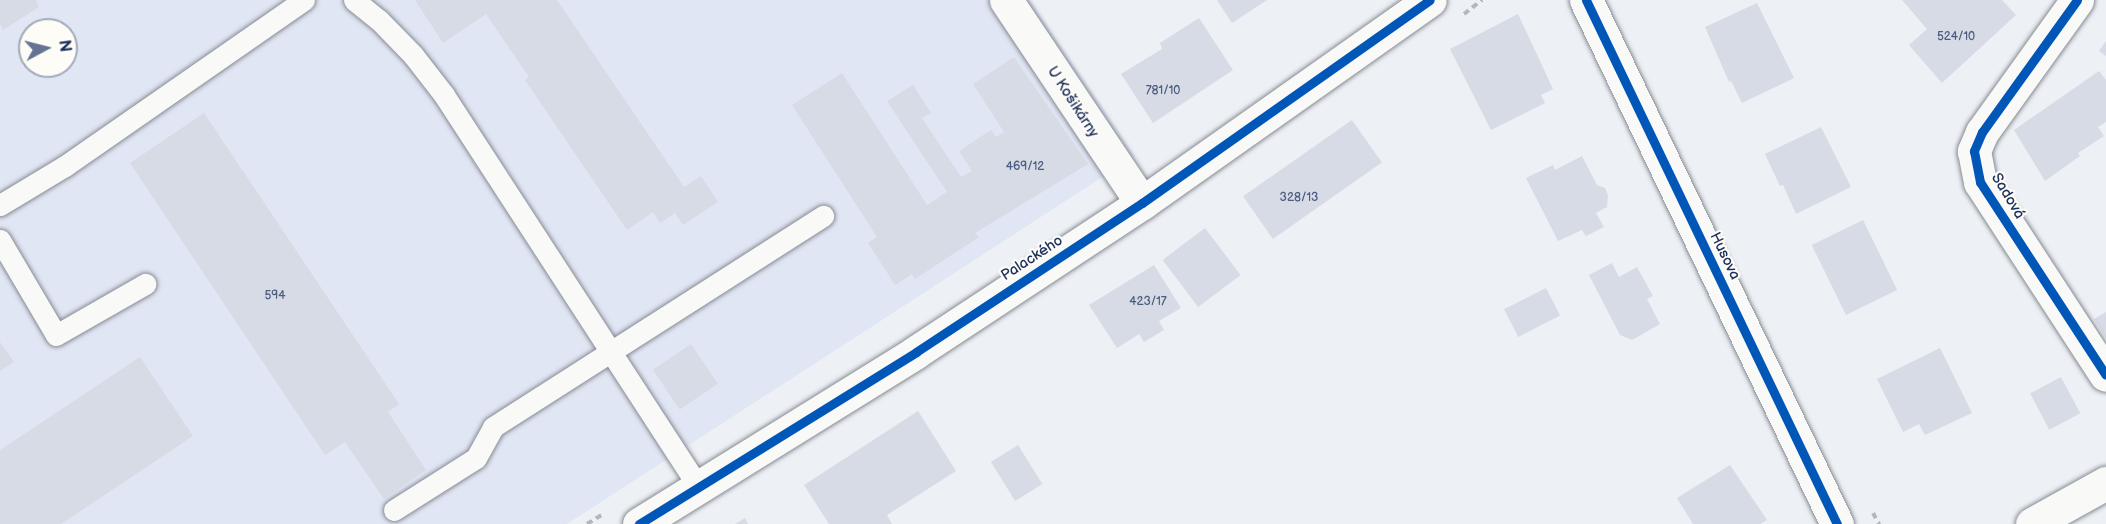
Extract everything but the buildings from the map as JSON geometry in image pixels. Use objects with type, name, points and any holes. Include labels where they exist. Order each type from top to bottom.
[{"type":"street","name":"U Košikárny","points":[[1006,0],[1142,203]]},
{"type":"street","name":"Palackého","points":[[639,524],[916,352],[1142,203],[1430,0]]},
{"type":"street","name":"Husova","points":[[1586,0],[1838,524]]},
{"type":"street","name":"Sadová","points":[[2077,0],[1982,132],[1974,151],[1980,182],[2106,375]]},
{"type":"street","points":[[2032,524],[2106,483]]},
{"type":"lane","points":[[0,205],[65,165],[304,0]]},
{"type":"lane","points":[[354,0],[379,20],[413,55],[444,94],[699,487]]},
{"type":"lane","points":[[394,510],[476,458],[493,427],[823,216]]},
{"type":"lane","points":[[0,240],[56,335],[145,284]]},
{"type":"shaded area","points":[[0,0],[1030,0],[1135,156],[567,524],[0,524]]},
{"type":"cycle path","points":[[639,524],[916,352],[1142,203],[1430,0]]},
{"type":"cycle path","points":[[1586,0],[1837,524]]},
{"type":"cycle path","points":[[2077,0],[1982,132],[1974,151],[1980,182],[2106,375]]}]
